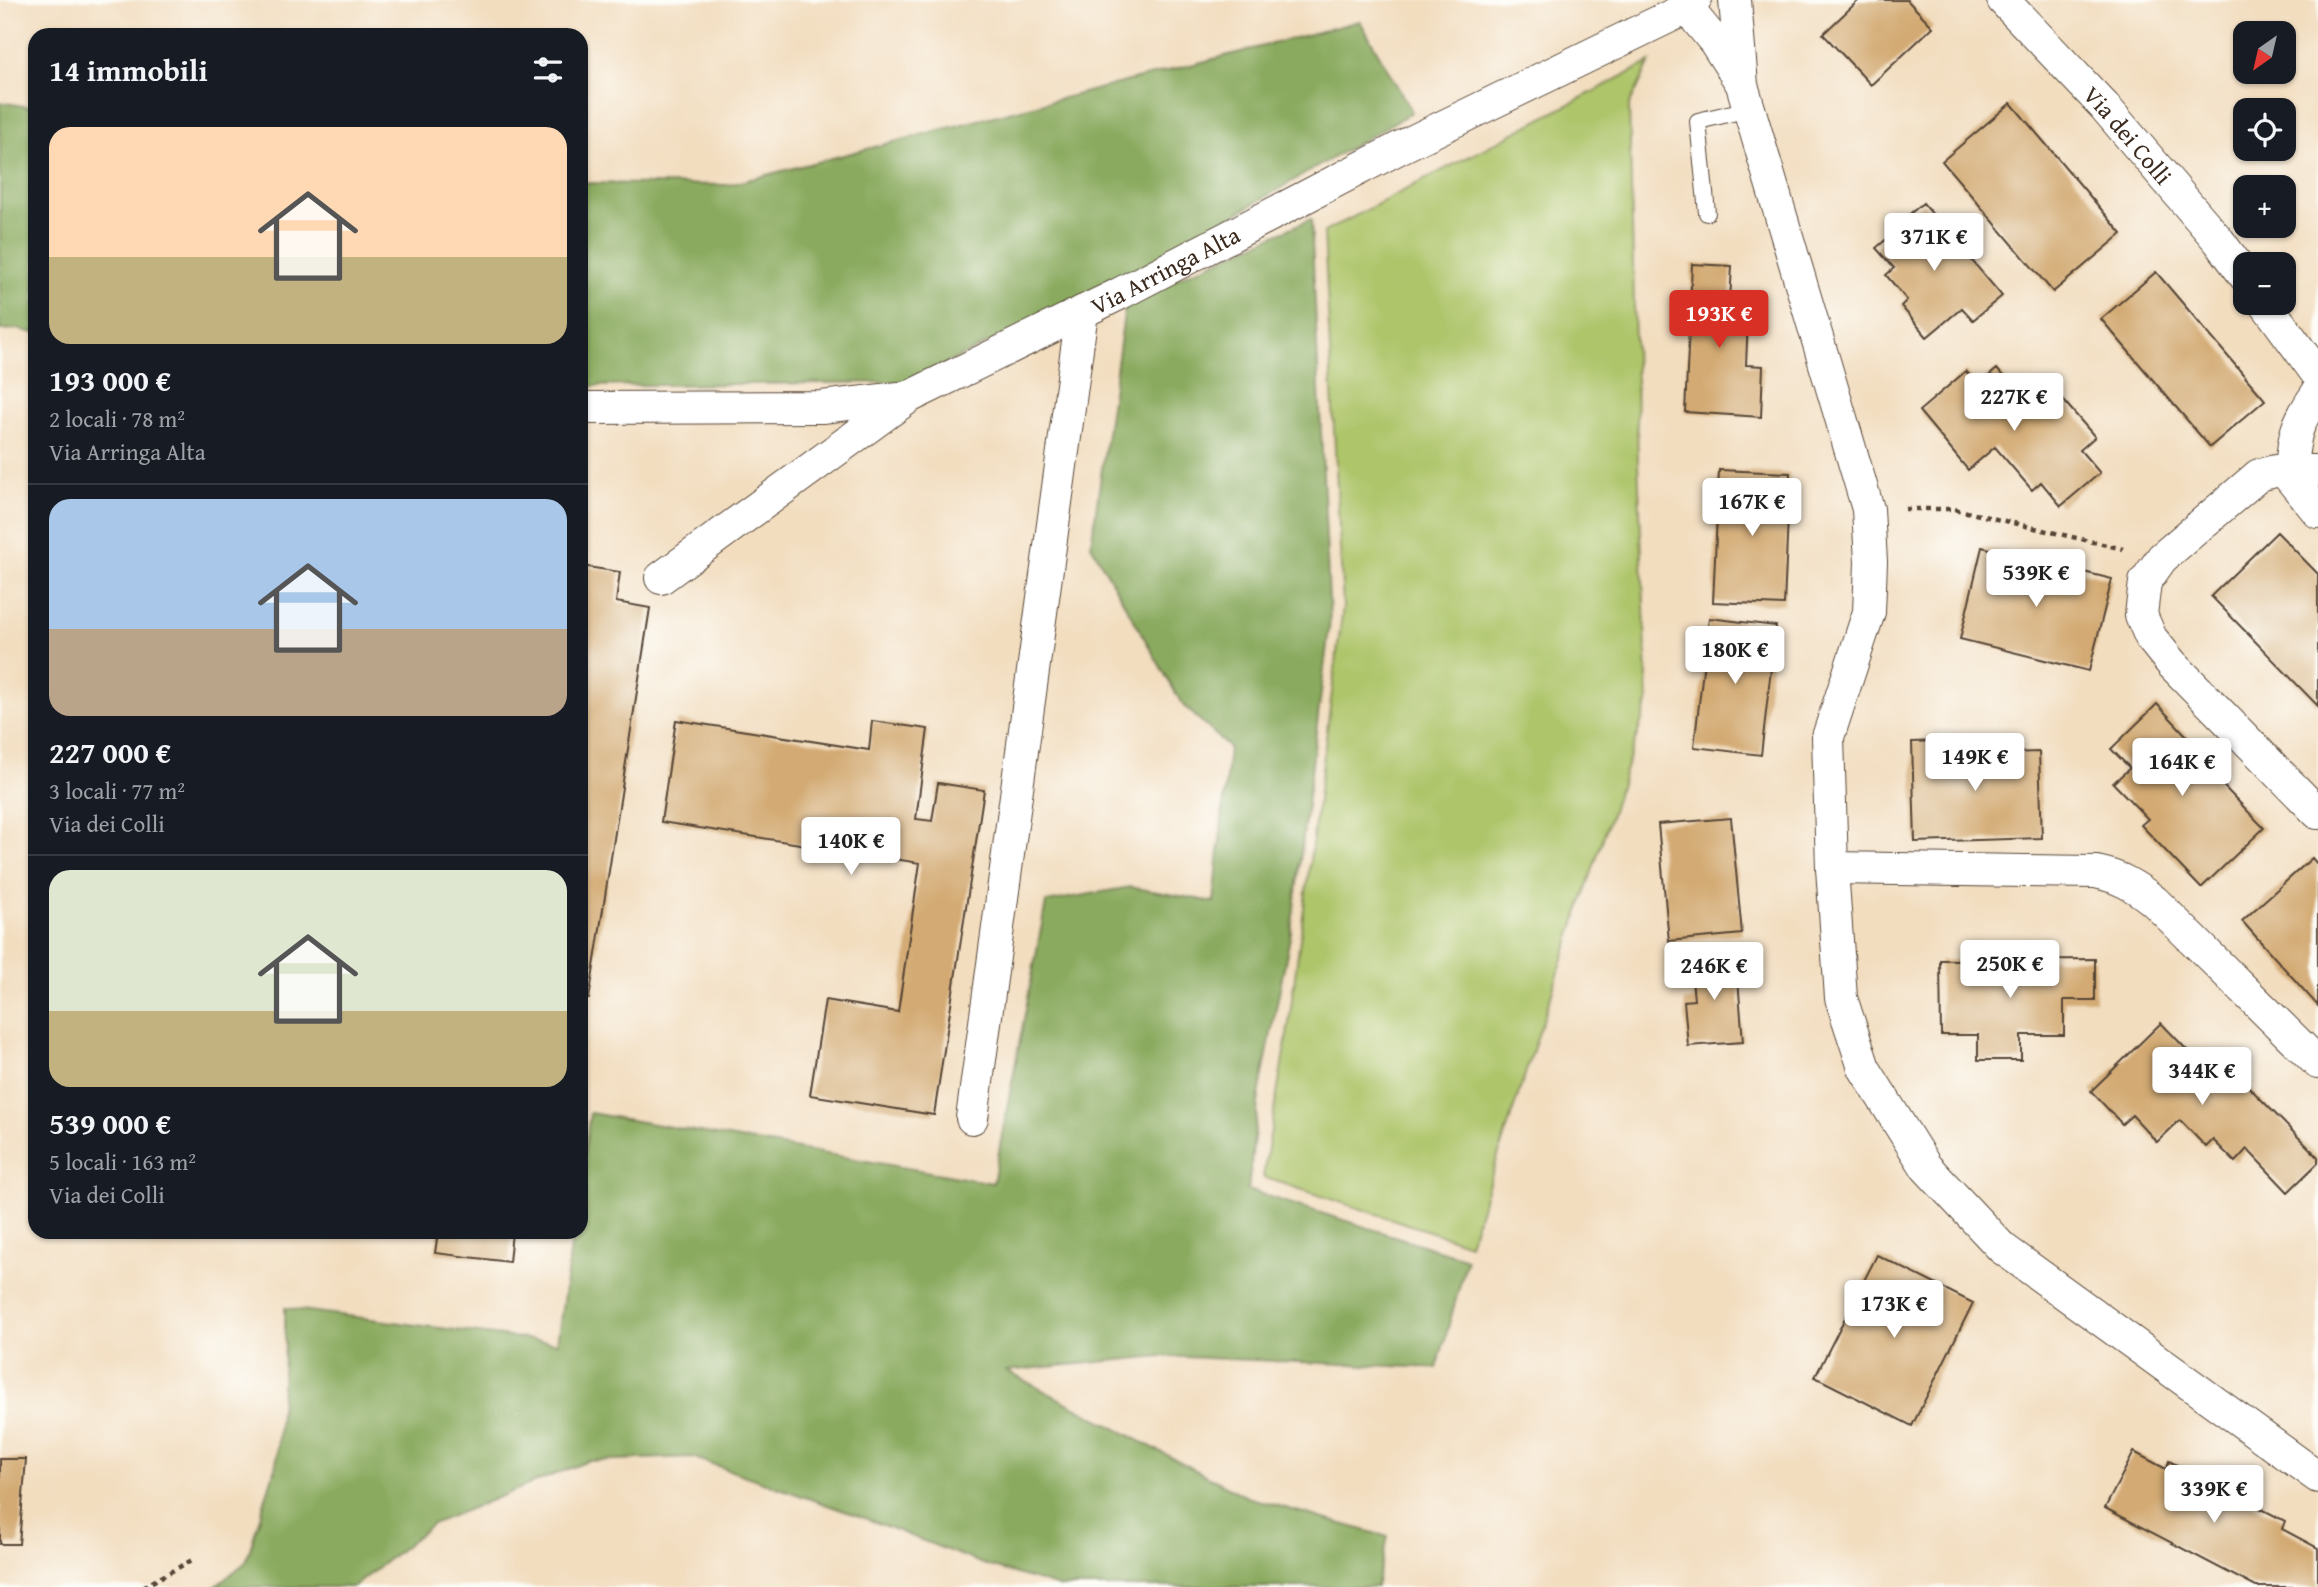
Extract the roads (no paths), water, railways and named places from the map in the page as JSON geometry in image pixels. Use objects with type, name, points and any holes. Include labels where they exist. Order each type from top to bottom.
[{"type":"street","points":[[1735,0],[1746,97],[1868,509],[1871,562],[1869,612],[1828,737],[1832,868],[1841,998],[1864,1068],[1926,1167],[2002,1248],[2318,1477]]},
{"type":"street","name":"Via dei Colli","points":[[2003,0],[2104,106],[2233,260]]},
{"type":"street","points":[[1691,4],[1746,97]]},
{"type":"street","name":"Via Arringa Alta","points":[[660,578],[909,397],[1082,312],[1401,147],[1691,4]]},
{"type":"street","points":[[972,1118],[1082,312]]},
{"type":"street","points":[[2273,315],[2318,375]]},
{"type":"street","points":[[2308,470],[2291,450],[2300,417],[2318,392]]},
{"type":"street","points":[[588,408],[822,407],[909,397]]},
{"type":"street","points":[[2308,470],[2290,478],[2318,511]]},
{"type":"street","points":[[2308,470],[2275,471],[2259,475],[2158,562],[2145,582],[2141,615],[2151,638],[2172,664],[2318,813]]},
{"type":"street","points":[[1832,868],[2096,872],[2114,876],[2133,884],[2154,901],[2318,1063]]},
{"type":"lane","points":[[1707,214],[1698,121],[1746,97]]}]
